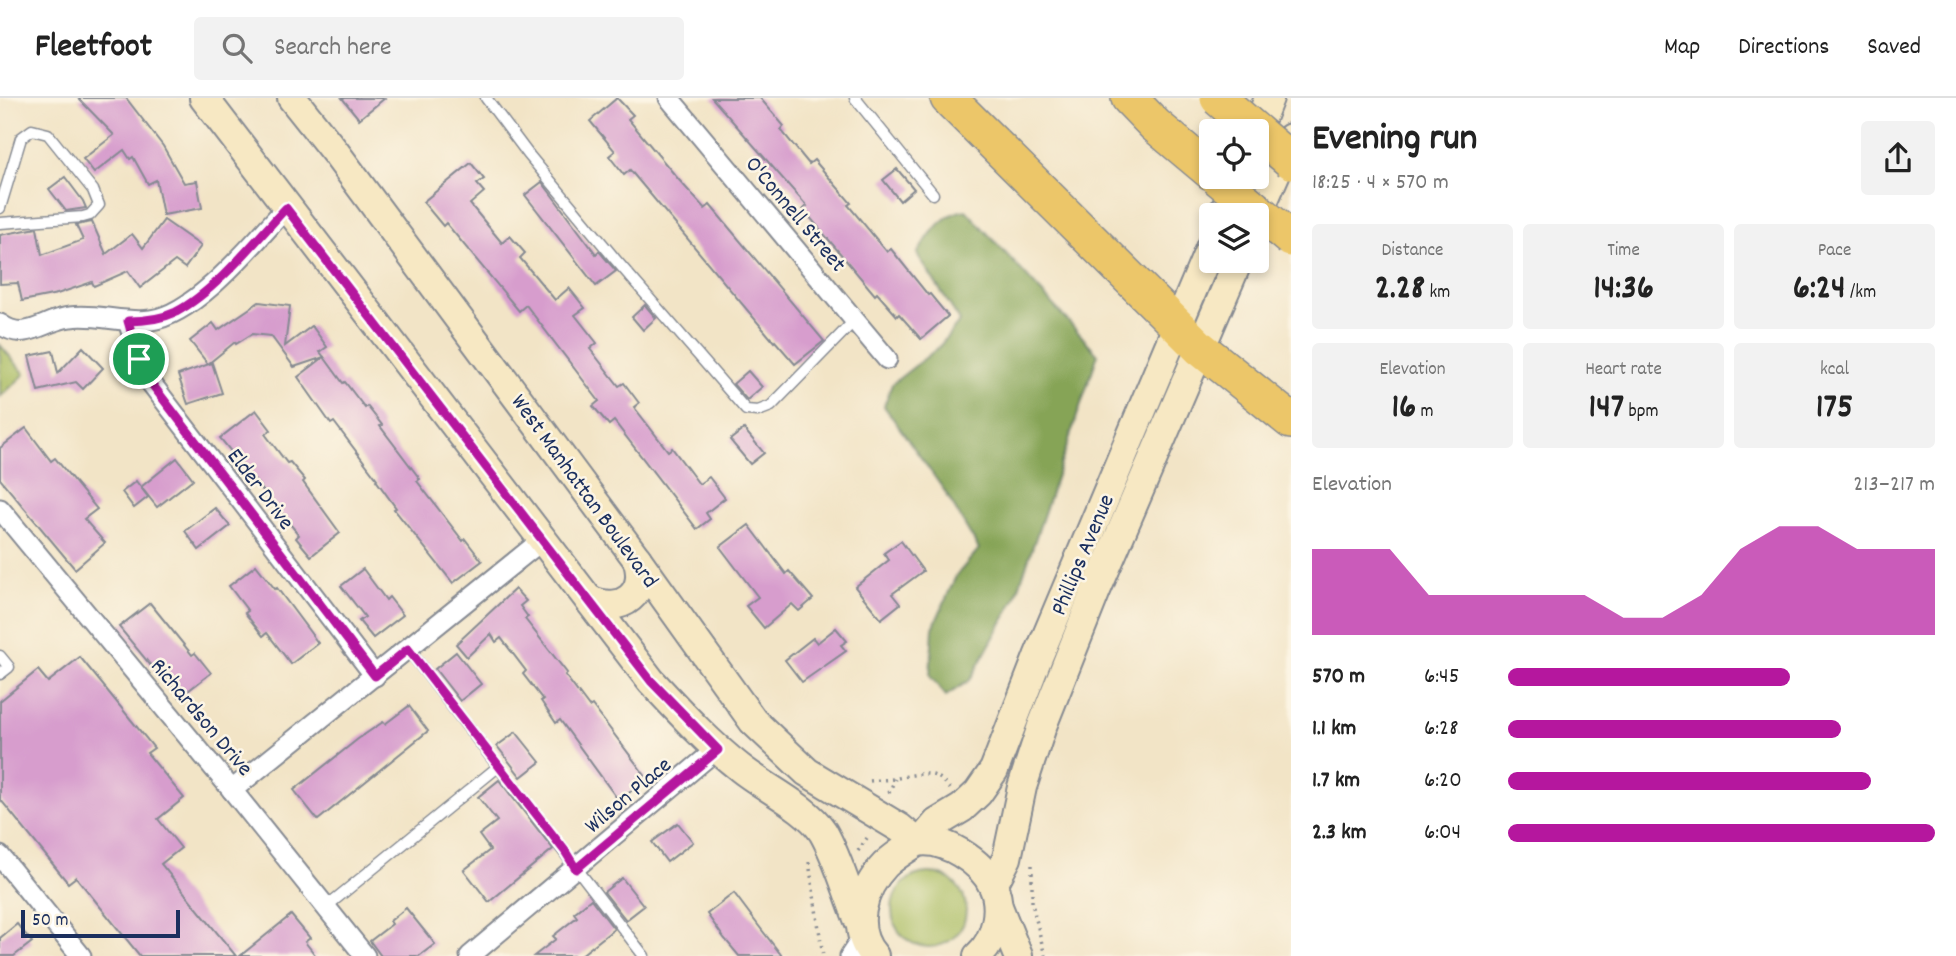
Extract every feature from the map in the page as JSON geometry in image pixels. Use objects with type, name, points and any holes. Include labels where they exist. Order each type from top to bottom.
[{"type":"highway","points":[[948,98],[1200,348],[1291,421]]},
{"type":"highway","points":[[1129,98],[1155,125],[1199,162]]},
{"type":"highway","points":[[1218,98],[1242,119]]},
{"type":"highway","points":[[1269,142],[1291,161]]},
{"type":"highway","points":[[1231,189],[1291,239]]},
{"type":"main road","points":[[204,98],[651,681],[718,750],[800,810],[821,830],[836,861],[861,943]]},
{"type":"main road","name":"West Manhattan Boulevard","points":[[292,98],[637,559],[753,721],[807,772],[920,841]]},
{"type":"main road","points":[[1261,119],[1269,98]]},
{"type":"main road","points":[[1263,203],[1291,138]]},
{"type":"main road","name":"Phillips Avenue","points":[[861,943],[864,900],[885,865],[920,841],[937,823],[962,808],[978,793],[994,770],[1176,324],[1200,273]]},
{"type":"main road","points":[[978,956],[994,931],[996,897],[1022,787],[1042,726],[1095,593],[1233,273]]},
{"type":"main road","points":[[590,600],[610,606],[621,604],[630,598],[637,590],[640,580],[641,569],[637,559]]},
{"type":"main road","points":[[920,841],[942,844],[959,852],[977,866],[996,897],[1018,956]]},
{"type":"street","name":"O'Connell Street","points":[[669,98],[887,359]]},
{"type":"street","points":[[0,324],[10,331],[22,333],[73,316],[128,321],[153,320],[176,312],[224,274],[286,208]]},
{"type":"street","name":"Elder Drive","points":[[128,321],[139,359],[151,383],[375,676]]},
{"type":"street","name":"Richardson Drive","points":[[0,509],[327,906],[365,956]]},
{"type":"street","points":[[232,790],[542,540]]},
{"type":"street","name":"Wilson Place","points":[[470,956],[718,750]]},
{"type":"street","points":[[0,856],[81,956]]},
{"type":"lane","points":[[486,98],[528,154],[607,249],[746,410],[758,411],[771,406],[855,320]]},
{"type":"lane","points":[[855,98],[933,194]]},
{"type":"lane","points":[[0,208],[21,138],[33,130],[48,134],[93,190],[99,205],[90,215],[83,217],[0,223]]},
{"type":"lane","points":[[408,649],[644,956]]},
{"type":"lane","points":[[0,656],[9,667],[0,674]]},
{"type":"lane","points":[[327,906],[499,766]]},
{"type":"path","points":[[867,782],[895,779],[918,772],[929,773],[945,781]]},
{"type":"path","points":[[804,852],[809,861],[823,956]]},
{"type":"path","points":[[1032,856],[1032,903],[1045,956]]},
{"type":"green space","points":[[966,210],[1098,354],[1015,599],[970,680],[946,696],[930,676],[933,628],[956,576],[979,549],[944,490],[884,406],[892,384],[939,347],[960,321],[917,254],[943,220]]},
{"type":"green space","points":[[0,345],[25,374],[0,397]]},
{"type":"green space","points":[[929,873],[943,876],[955,884],[963,896],[966,910],[963,924],[955,936],[943,944],[929,947],[915,944],[903,936],[895,924],[892,910],[895,896],[903,884],[915,876]]},
{"type":"building","points":[[78,98],[126,98],[163,146],[184,183],[197,181],[202,208],[163,215],[156,180],[148,184],[133,157],[130,159],[124,150],[94,173],[83,159],[114,135]]},
{"type":"building","points":[[342,98],[385,98],[359,119]]},
{"type":"building","points":[[617,98],[633,115],[628,119],[679,180],[705,209],[710,205],[824,341],[795,364],[630,170],[624,175],[609,156],[615,151],[590,121]]},
{"type":"building","points":[[712,98],[760,98],[784,126],[781,130],[809,164],[814,160],[851,203],[848,205],[887,252],[891,249],[948,316],[921,339],[899,314],[897,316],[877,293],[875,295],[803,209],[807,206]]},
{"type":"building","points":[[471,163],[484,179],[477,184],[484,192],[470,204],[502,243],[510,236],[525,253],[520,258],[555,300],[569,288],[585,308],[575,315],[597,343],[590,349],[619,386],[624,383],[639,403],[634,407],[668,451],[672,448],[699,484],[709,477],[725,498],[706,513],[710,519],[697,529],[614,421],[609,425],[593,406],[599,401],[526,305],[519,311],[446,223],[443,226],[423,202]]},
{"type":"building","points":[[897,169],[914,189],[900,201],[883,180]]},
{"type":"building","points":[[65,177],[86,208],[66,211],[49,189]]},
{"type":"building","points":[[542,182],[596,254],[599,251],[616,271],[596,286],[525,195]]},
{"type":"building","points":[[164,220],[201,246],[185,268],[175,261],[140,288],[128,271],[94,286],[92,282],[57,294],[22,301],[18,283],[0,284],[0,235],[37,228],[42,255],[83,240],[76,225],[92,222],[106,254],[132,234],[143,248]]},
{"type":"building","points":[[259,302],[290,306],[285,346],[312,326],[327,347],[320,352],[324,357],[294,367],[271,336],[252,334],[236,344],[235,342],[208,364],[190,341],[213,323],[218,330]]},
{"type":"building","points":[[645,305],[656,318],[643,330],[632,317]]},
{"type":"building","points":[[83,347],[103,368],[83,389],[76,382],[38,391],[29,356],[53,351],[58,373]]},
{"type":"building","points":[[324,357],[343,383],[345,382],[382,425],[380,426],[420,479],[417,481],[463,541],[465,539],[482,561],[453,583],[394,509],[396,508],[377,479],[334,422],[331,424],[298,377]]},
{"type":"building","points":[[212,363],[222,393],[188,404],[178,375]]},
{"type":"building","points":[[748,371],[762,387],[747,400],[733,384]]},
{"type":"building","points":[[256,410],[271,430],[265,434],[287,463],[290,462],[305,480],[303,482],[340,533],[311,556],[296,538],[299,535],[220,438]]},
{"type":"building","points":[[26,428],[51,461],[55,458],[97,509],[84,519],[105,543],[75,569],[0,479],[0,448]]},
{"type":"building","points":[[744,429],[764,453],[750,464],[730,440]]},
{"type":"building","points":[[177,458],[193,479],[157,507],[141,487]]},
{"type":"building","points":[[136,481],[148,497],[134,508],[122,492]]},
{"type":"building","points":[[215,508],[230,526],[199,550],[185,531]]},
{"type":"building","points":[[749,525],[786,574],[789,571],[813,599],[799,611],[792,604],[764,628],[746,606],[758,597],[720,547]]},
{"type":"building","points":[[901,541],[923,571],[892,594],[900,604],[881,619],[855,587],[889,560],[884,553]]},
{"type":"building","points":[[256,565],[275,589],[277,588],[318,643],[291,664],[267,633],[263,636],[229,586]]},
{"type":"building","points":[[363,569],[386,600],[389,597],[403,615],[373,638],[359,621],[365,617],[341,586]]},
{"type":"building","points":[[515,589],[526,601],[520,606],[528,617],[525,619],[567,673],[565,675],[589,707],[592,705],[647,778],[619,801],[560,720],[556,723],[523,674],[526,671],[501,638],[496,642],[491,634],[467,657],[456,644]]},
{"type":"building","points":[[150,603],[192,655],[195,653],[211,673],[180,697],[119,627]]},
{"type":"building","points":[[836,628],[847,641],[841,645],[846,651],[802,682],[785,660],[813,638],[817,643]]},
{"type":"building","points":[[456,652],[481,684],[460,701],[435,669]]},
{"type":"building","points":[[80,657],[154,748],[147,753],[184,798],[158,819],[181,848],[161,864],[236,956],[140,956],[76,877],[68,883],[0,799],[0,701],[38,670],[48,682]]},
{"type":"building","points":[[409,706],[428,731],[318,820],[294,790],[358,739]]},
{"type":"building","points":[[516,732],[540,762],[521,777],[497,746]]},
{"type":"building","points":[[499,780],[553,849],[489,902],[464,870],[490,850],[479,835],[497,821],[478,797]]},
{"type":"building","points":[[678,823],[693,842],[667,862],[652,842]]},
{"type":"building","points":[[622,878],[644,906],[626,920],[604,892]]},
{"type":"building","points":[[734,893],[782,956],[739,956],[724,938],[707,914]]},
{"type":"building","points":[[591,899],[614,929],[580,956],[534,956],[556,939],[553,936],[577,917],[574,913]]},
{"type":"building","points":[[406,908],[435,944],[419,956],[381,956],[370,941],[392,924],[390,921]]},
{"type":"building","points":[[291,915],[310,938],[305,942],[316,956],[240,956]]},
{"type":"building","points":[[17,924],[32,942],[14,956],[0,956],[0,938]]},
{"type":"route","points":[[286,208],[651,681],[718,750],[576,869],[565,851],[408,649],[375,676],[151,383],[139,359],[128,321],[153,320],[176,312],[192,301],[224,274],[286,208]]}]
